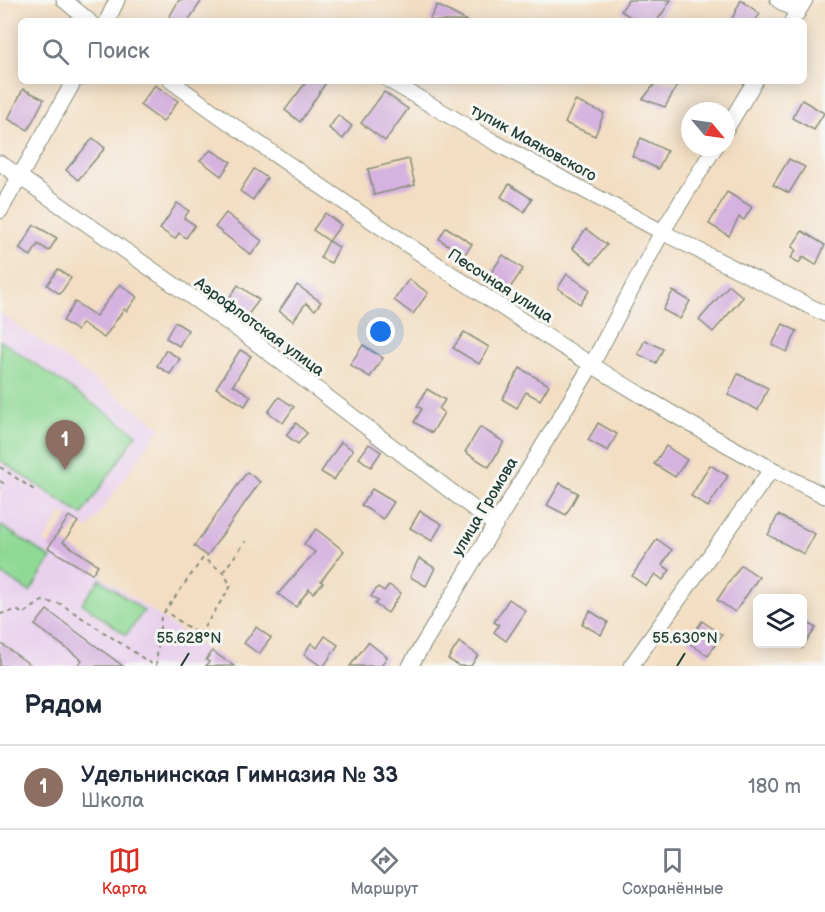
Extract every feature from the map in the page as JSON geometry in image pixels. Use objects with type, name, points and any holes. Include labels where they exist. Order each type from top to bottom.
[{"type":"street","points":[[64,0],[85,18]]},
{"type":"street","points":[[108,18],[117,0]]},
{"type":"street","points":[[778,0],[798,11]]},
{"type":"street","points":[[0,211],[72,84]]},
{"type":"street","name":"Песочная улица","points":[[175,84],[304,177],[591,366],[771,470],[825,496]]},
{"type":"street","name":"тупик Маяковского","points":[[395,84],[494,142],[662,232],[825,314]]},
{"type":"street","points":[[735,114],[753,84]]},
{"type":"street","name":"улица Громова","points":[[410,666],[591,366],[662,232],[709,156]]},
{"type":"street","name":"Аэрофлотская улица","points":[[0,163],[243,333],[494,524]]},
{"type":"street","points":[[631,666],[771,470]]},
{"type":"path","points":[[0,467],[37,492]]},
{"type":"path","points":[[0,481],[3,483],[0,488]]},
{"type":"path","points":[[223,572],[246,541]]},
{"type":"path","points":[[0,614],[17,610],[23,614],[42,601],[61,604],[155,666],[161,617],[165,611],[203,558],[223,572],[231,586],[200,635],[165,611]]},
{"type":"shaded area","points":[[0,313],[161,427],[88,529],[61,513],[44,542],[92,574],[94,571],[155,613],[226,664],[224,666],[0,666]]},
{"type":"green space","points":[[0,340],[137,434],[82,515],[0,460]]},
{"type":"green space","points":[[0,525],[51,558],[30,592],[0,573]]},
{"type":"green space","points":[[100,579],[144,611],[126,635],[82,603]]},
{"type":"building","points":[[179,0],[202,0],[190,18],[169,18]]},
{"type":"building","points":[[628,0],[671,0],[659,18],[632,18],[621,11]]},
{"type":"building","points":[[741,0],[760,14],[757,18],[732,18]]},
{"type":"building","points":[[437,5],[461,18],[430,18]]},
{"type":"building","points":[[305,84],[325,84],[300,122],[285,110]]},
{"type":"building","points":[[655,84],[678,84],[665,107],[643,99]]},
{"type":"building","points":[[155,85],[178,101],[163,122],[140,105]]},
{"type":"building","points":[[23,89],[44,99],[28,130],[8,119]]},
{"type":"building","points":[[384,92],[408,109],[385,141],[361,123]]},
{"type":"building","points":[[802,100],[824,113],[814,130],[792,118]]},
{"type":"building","points":[[575,101],[604,113],[595,136],[565,123]]},
{"type":"building","points":[[338,115],[352,126],[343,139],[329,128]]},
{"type":"building","points":[[93,138],[105,148],[78,180],[66,170]]},
{"type":"building","points":[[641,138],[667,151],[658,169],[632,156]]},
{"type":"building","points":[[211,150],[231,162],[221,176],[200,160]]},
{"type":"building","points":[[409,159],[415,185],[374,195],[368,169]]},
{"type":"building","points":[[789,159],[805,167],[789,193],[773,185]]},
{"type":"building","points":[[254,169],[267,178],[253,200],[240,191]]},
{"type":"building","points":[[509,184],[532,199],[524,212],[501,197]]},
{"type":"building","points":[[727,192],[752,207],[744,220],[739,217],[729,236],[709,224]]},
{"type":"building","points":[[177,203],[189,211],[184,218],[195,225],[186,238],[179,233],[175,239],[160,229]]},
{"type":"building","points":[[226,213],[262,241],[251,255],[215,227]]},
{"type":"building","points":[[325,213],[341,225],[329,241],[313,230]]},
{"type":"building","points":[[34,225],[57,238],[49,251],[38,244],[31,256],[19,249]]},
{"type":"building","points":[[446,227],[472,244],[461,260],[453,255],[456,250],[439,239]]},
{"type":"building","points":[[586,229],[607,245],[592,264],[572,248]]},
{"type":"building","points":[[802,231],[825,245],[816,265],[803,257],[799,263],[791,258],[796,250],[792,247]]},
{"type":"building","points":[[329,241],[339,247],[331,263],[320,258]]},
{"type":"building","points":[[503,255],[523,269],[510,288],[490,274]]},
{"type":"building","points":[[58,269],[71,278],[60,294],[47,285]]},
{"type":"building","points":[[567,274],[590,290],[580,304],[558,288]]},
{"type":"building","points":[[409,279],[428,293],[413,314],[394,300]]},
{"type":"building","points":[[120,284],[137,297],[127,311],[124,309],[104,338],[82,323],[77,331],[63,321],[75,302],[96,316]]},
{"type":"building","points":[[238,285],[259,300],[247,316],[227,301]]},
{"type":"building","points":[[297,285],[321,302],[315,310],[306,303],[293,321],[279,311]]},
{"type":"building","points":[[729,285],[743,297],[713,332],[699,320]]},
{"type":"building","points":[[673,291],[690,301],[680,319],[663,310]]},
{"type":"building","points":[[175,322],[188,330],[179,346],[166,338]]},
{"type":"building","points":[[783,324],[797,331],[787,352],[772,345]]},
{"type":"building","points":[[464,332],[489,347],[479,364],[453,348]]},
{"type":"building","points":[[645,340],[663,349],[656,363],[638,354]]},
{"type":"building","points":[[363,345],[383,358],[370,377],[350,365]]},
{"type":"building","points":[[166,350],[180,359],[170,374],[157,366]]},
{"type":"building","points":[[240,350],[251,356],[233,385],[251,396],[245,406],[216,388]]},
{"type":"building","points":[[520,368],[549,385],[540,400],[526,392],[517,408],[502,399]]},
{"type":"building","points":[[738,374],[768,388],[758,410],[728,395]]},
{"type":"building","points":[[427,389],[445,400],[439,409],[444,413],[432,433],[414,422],[422,409],[417,406]]},
{"type":"building","points":[[279,397],[294,407],[283,423],[268,412]]},
{"type":"building","points":[[296,423],[307,433],[298,444],[286,435]]},
{"type":"building","points":[[598,423],[617,434],[608,451],[588,440]]},
{"type":"building","points":[[480,427],[504,442],[489,467],[465,452]]},
{"type":"building","points":[[341,442],[353,450],[334,480],[321,472]]},
{"type":"building","points":[[369,444],[381,452],[371,467],[359,458]]},
{"type":"building","points":[[666,446],[687,460],[675,477],[654,464]]},
{"type":"building","points":[[710,465],[728,476],[708,507],[691,496]]},
{"type":"building","points":[[247,472],[260,482],[207,556],[194,546]]},
{"type":"building","points":[[560,483],[578,493],[566,515],[547,505]]},
{"type":"building","points":[[372,489],[394,502],[383,519],[361,505]]},
{"type":"building","points":[[420,511],[442,524],[432,541],[410,528]]},
{"type":"building","points":[[778,515],[815,534],[804,554],[768,535]]},
{"type":"building","points":[[69,516],[78,522],[63,542],[98,565],[92,574],[48,548]]},
{"type":"building","points":[[316,529],[344,551],[321,581],[323,583],[313,593],[309,589],[296,607],[278,594],[315,552],[304,544]]},
{"type":"building","points":[[657,539],[672,550],[662,565],[670,570],[663,580],[655,574],[646,586],[632,576]]},
{"type":"building","points":[[419,558],[435,568],[426,586],[410,577]]},
{"type":"building","points":[[741,565],[759,577],[735,612],[717,600]]},
{"type":"building","points":[[389,585],[401,593],[388,613],[375,604],[378,601],[371,596],[378,587],[384,591]]},
{"type":"building","points":[[509,599],[526,611],[506,641],[494,632],[499,625],[494,622]]},
{"type":"building","points":[[47,610],[123,666],[77,666],[82,660],[35,625]]},
{"type":"building","points":[[590,611],[608,622],[601,635],[582,624]]},
{"type":"building","points":[[702,621],[722,635],[708,656],[688,642]]},
{"type":"building","points":[[807,622],[816,628],[807,641]]},
{"type":"building","points":[[256,627],[271,638],[259,654],[244,643]]},
{"type":"building","points":[[325,636],[338,645],[324,666],[321,666],[304,654],[311,643],[317,648]]},
{"type":"building","points":[[368,642],[387,657],[381,666],[350,666]]},
{"type":"building","points":[[459,642],[478,655],[471,666],[459,666],[448,659]]},
{"type":"building","points":[[0,643],[32,666],[0,666]]},
{"type":"building","points":[[212,651],[234,666],[206,666],[209,662],[206,660]]},
{"type":"place","name":"Удельнинская Гимназия № 33","points":[[65,470]]}]
